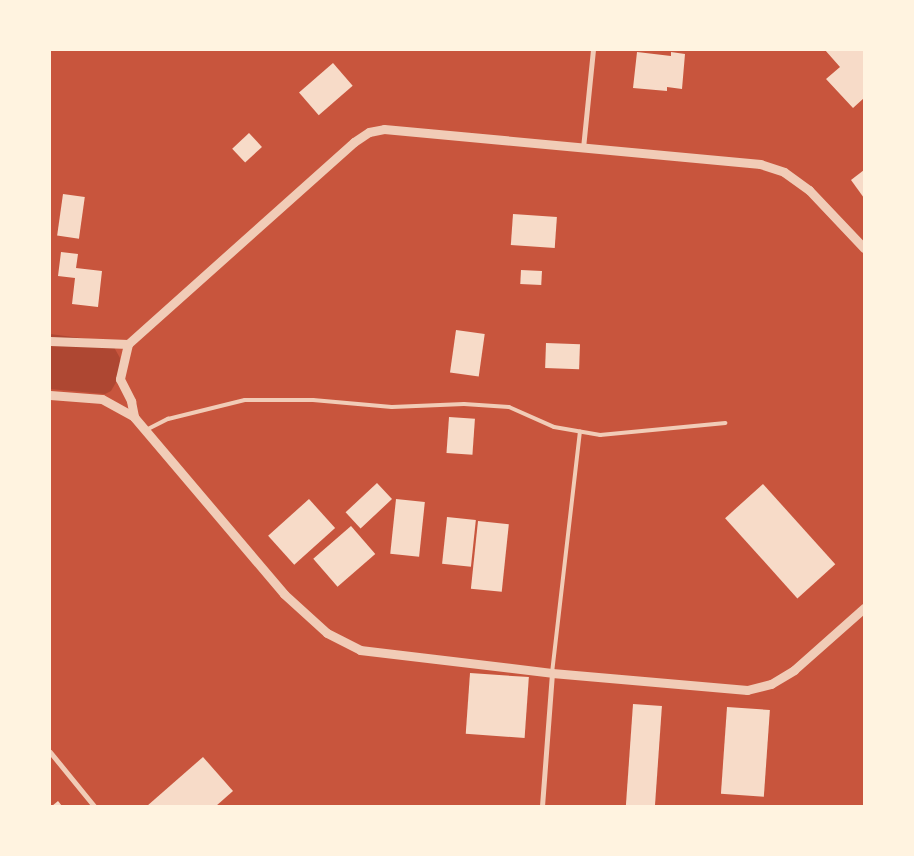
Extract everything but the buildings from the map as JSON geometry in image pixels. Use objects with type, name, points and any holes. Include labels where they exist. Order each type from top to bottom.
[{"type":"street","points":[[583,148],[593,50]]},
{"type":"street","points":[[134,417],[131,401],[120,379],[128,344],[354,142],[369,132],[384,129],[760,164],[784,172],[820,201],[864,248]]},
{"type":"street","points":[[50,342],[128,344]]},
{"type":"street","points":[[50,395],[102,399],[134,417],[284,594],[327,633],[360,650],[552,673],[747,690],[771,684],[794,670],[864,608]]},
{"type":"street","points":[[542,806],[552,673]]},
{"type":"street","points":[[50,752],[94,806]]},
{"type":"lane","points":[[146,430],[168,418],[245,400],[313,400],[392,407],[464,404],[509,407],[554,427],[600,435],[725,423]]},
{"type":"lane","points":[[552,673],[580,432]]},
{"type":"shaded area","points":[[50,334],[111,342],[120,358],[119,377],[111,391],[105,394],[50,389]]}]
